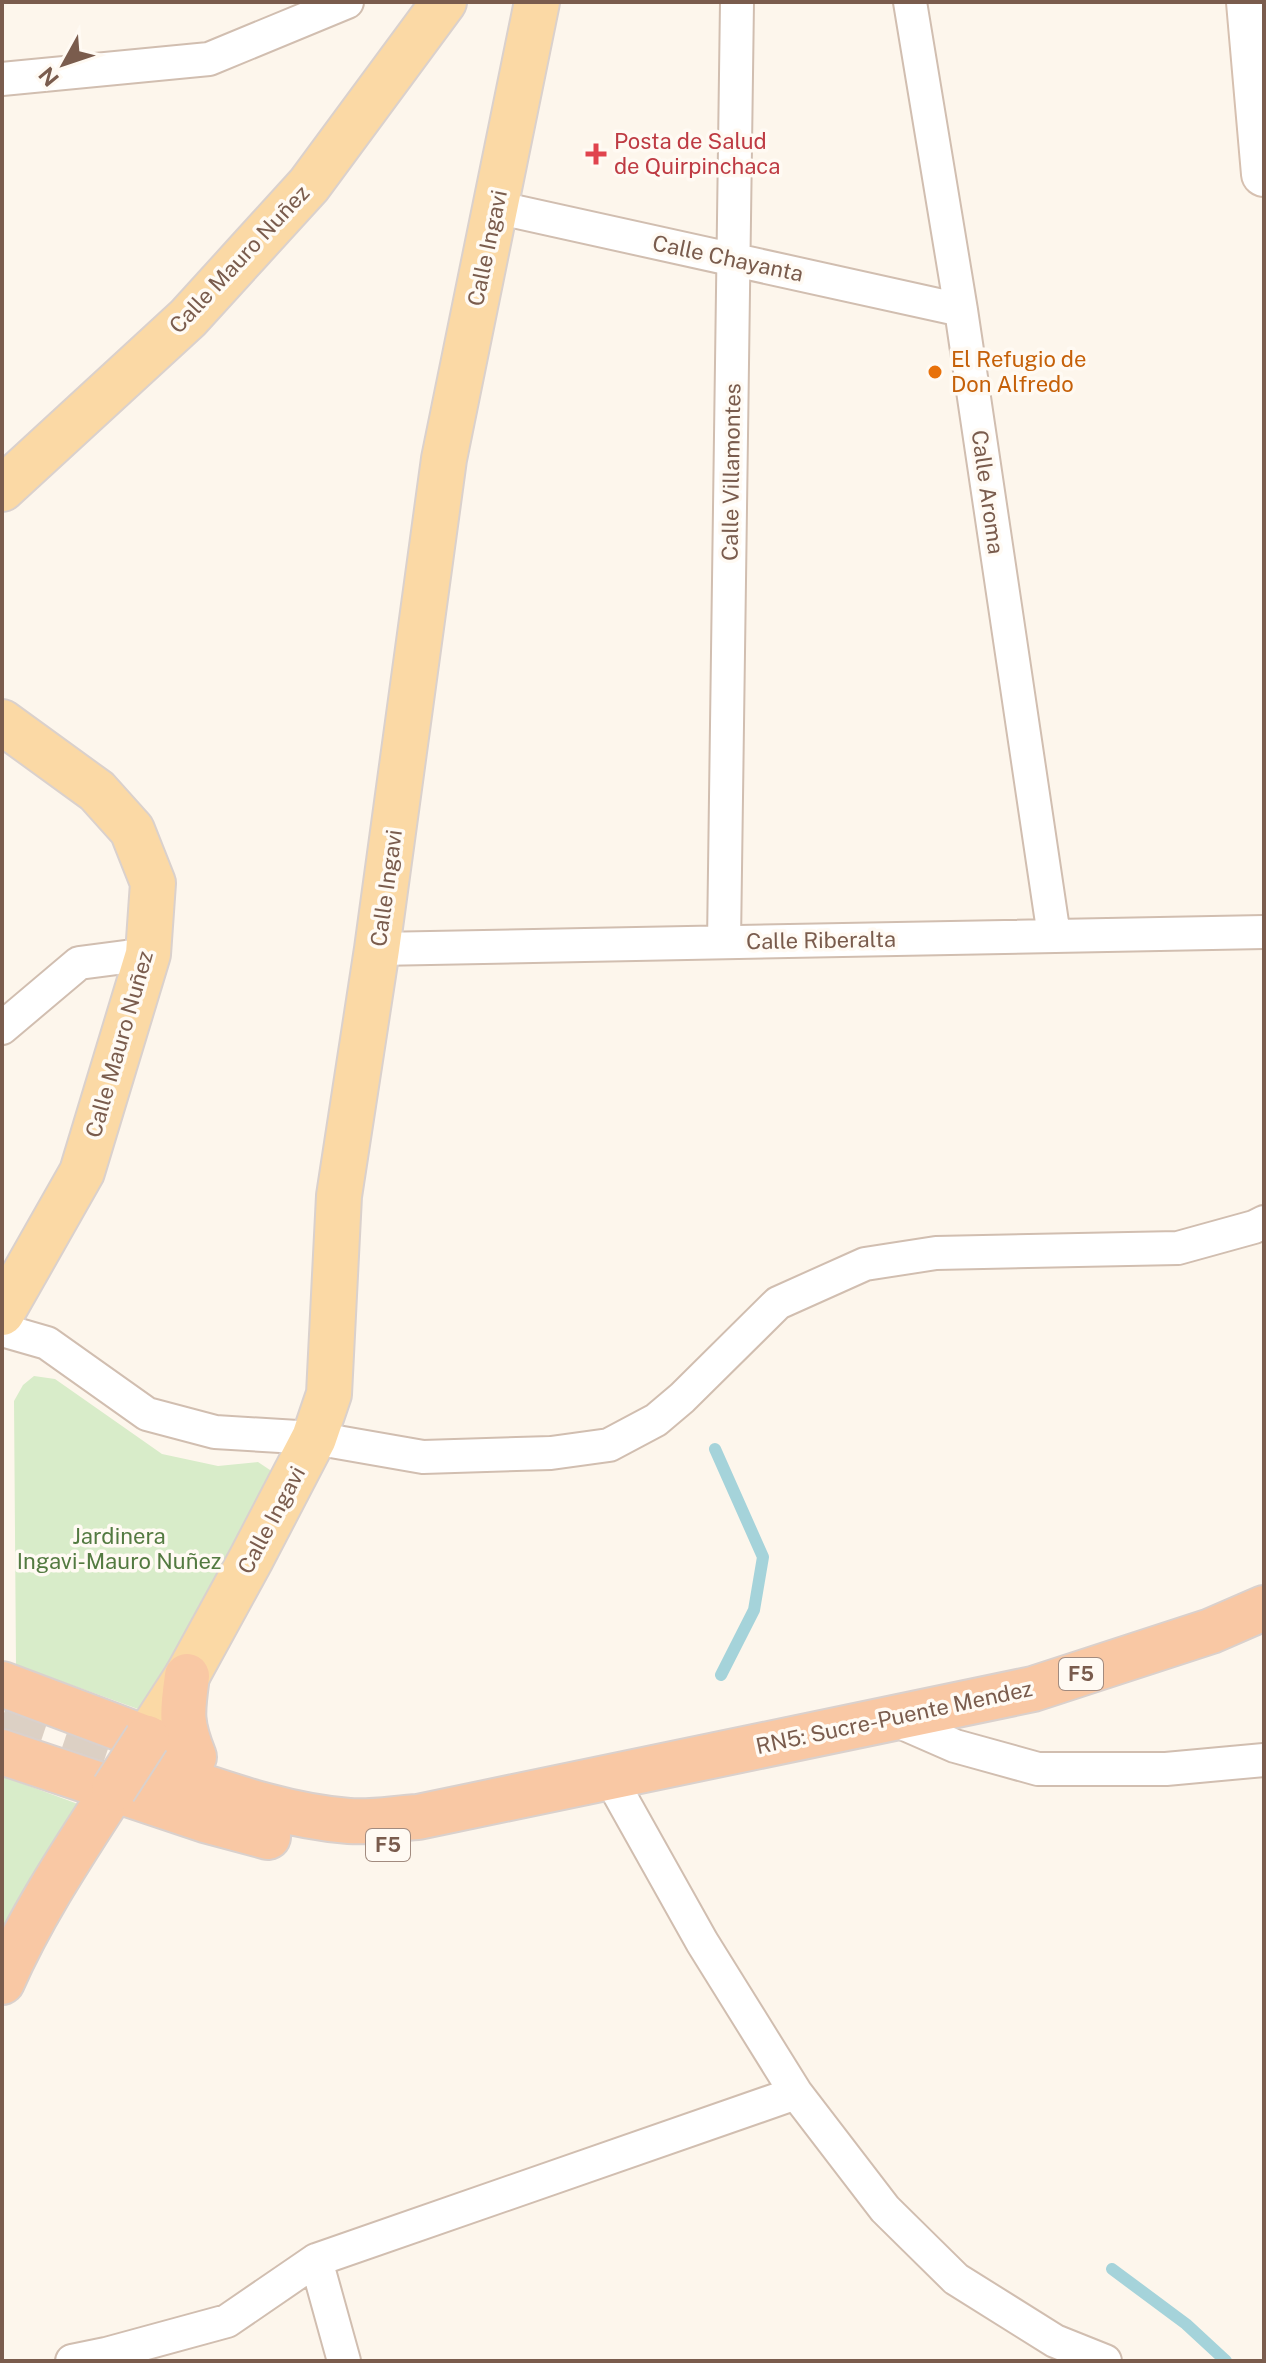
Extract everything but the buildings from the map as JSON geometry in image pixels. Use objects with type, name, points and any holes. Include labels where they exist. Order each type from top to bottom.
[{"type":"highway","name":"RN5: Sucre-Puente Mendez","points":[[606,1777],[1033,1689],[1211,1631],[1264,1608]]},
{"type":"highway","name":"F5","points":[[2,1684],[166,1768],[205,1820],[278,1839],[344,1847],[416,1842],[508,1814],[606,1777]]},
{"type":"highway","name":"F5","points":[[2,1752],[114,1789],[166,1768]]},
{"type":"highway","points":[[2,1982],[69,1859],[114,1789],[166,1768]]},
{"type":"highway","points":[[69,1859],[109,1829],[138,1813],[166,1768]]},
{"type":"main road","name":"Calle Mauro Nuñez","points":[[2,489],[188,318],[309,185],[444,2]]},
{"type":"main road","name":"Calle Ingavi","points":[[166,1768],[187,1676],[314,1438],[329,1394],[339,1196],[377,949],[444,459],[537,2]]},
{"type":"main road","points":[[1249,2],[1264,174]]},
{"type":"main road","name":"Calle Mauro Nuñez","points":[[2,722],[97,791],[132,830],[153,883],[148,954],[82,1172],[2,1313]]},
{"type":"street","points":[[2,79],[209,59],[347,2]]},
{"type":"street","name":"Calle Villamontes","points":[[724,942],[737,2]]},
{"type":"street","name":"Calle Aroma","points":[[910,2],[961,310],[1054,936]]},
{"type":"street","name":"Calle Chayanta","points":[[495,207],[961,310]]},
{"type":"street","name":"Calle Riberalta","points":[[377,949],[1264,932]]},
{"type":"street","points":[[7,1016],[79,963],[148,954]]},
{"type":"street","points":[[2,1330],[47,1343],[147,1414],[215,1432],[314,1438],[423,1457],[551,1453],[609,1445],[656,1420],[778,1303],[865,1264],[936,1253],[1178,1248],[1264,1222]]},
{"type":"street","points":[[891,1718],[955,1746],[1038,1769],[1166,1769],[1264,1760]]},
{"type":"street","points":[[606,1777],[702,1942],[796,2093],[885,2209],[956,2279],[1055,2341],[1105,2361]]},
{"type":"street","points":[[72,2361],[227,2321],[316,2260],[796,2093]]},
{"type":"street","points":[[316,2260],[344,2361]]},
{"type":"green space","name":"Jardinera Ingavi-Mauro Nuñez","points":[[34,1376],[55,1379],[162,1454],[218,1466],[258,1462],[270,1470],[274,1481],[198,1620],[138,1709],[16,1665],[14,1401],[23,1385]]},
{"type":"green space","points":[[2,1776],[78,1804],[2,1930]]},
{"type":"waterway","points":[[715,1449],[763,1557],[754,1610],[721,1675]]},
{"type":"waterway","points":[[1112,2269],[1186,2324],[1226,2361]]},
{"type":"tunnel","points":[[2,1719],[157,1771]]},
{"type":"place","name":"Posta de Salud de Quirpinchaca","points":[[596,154]]},
{"type":"place","name":"El Refugio de Don Alfredo","points":[[935,372]]}]
